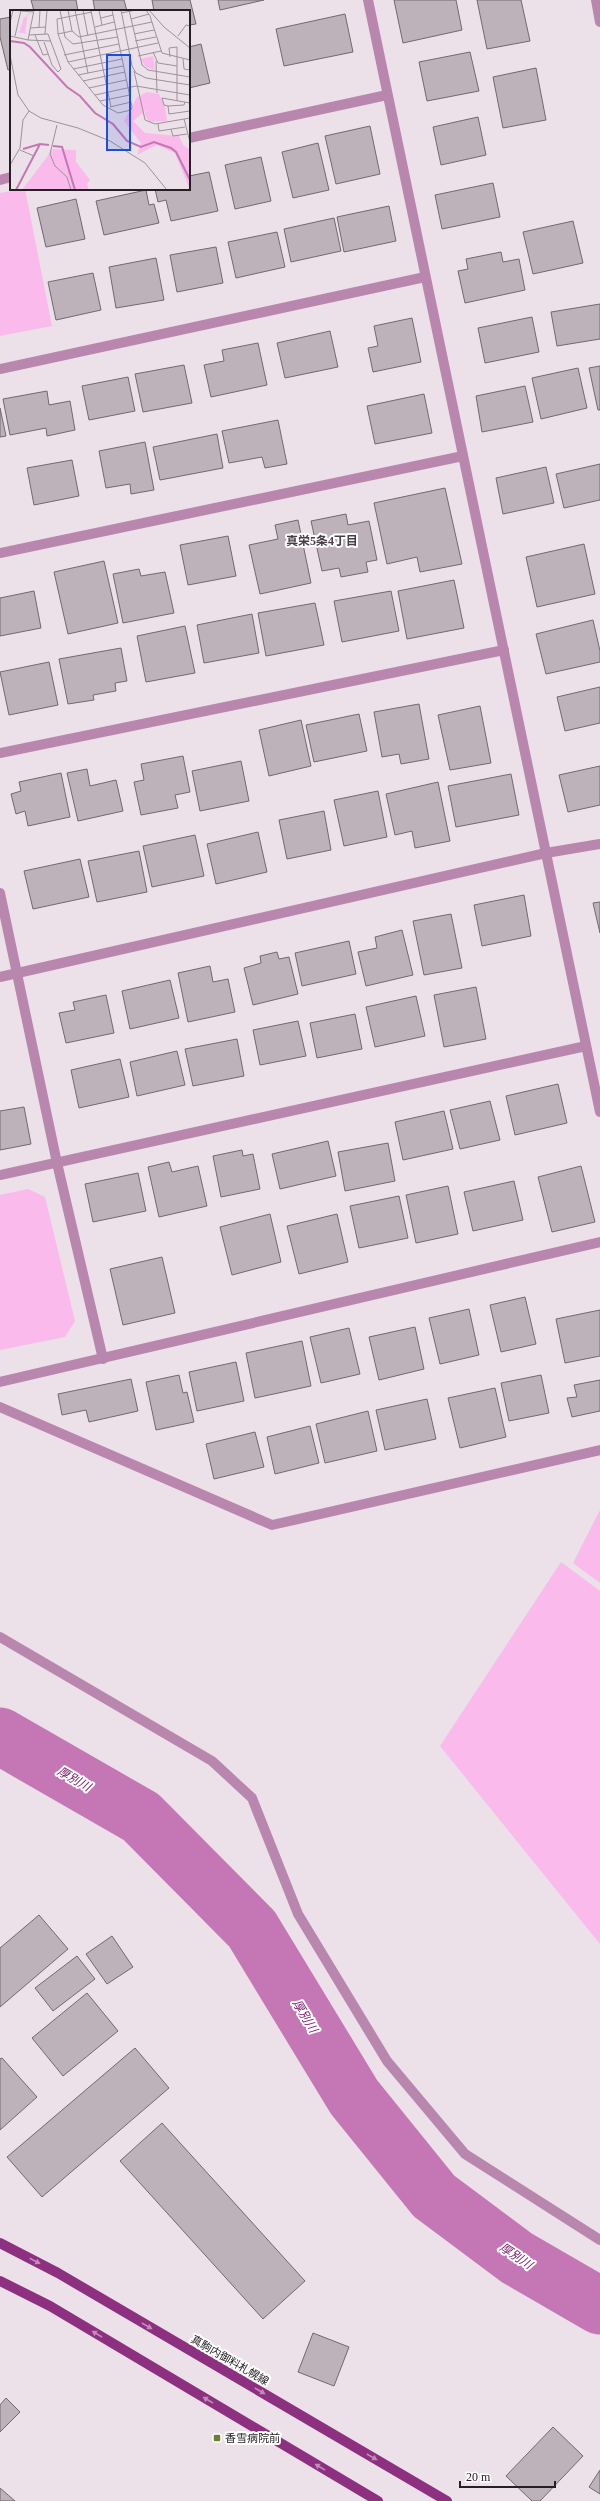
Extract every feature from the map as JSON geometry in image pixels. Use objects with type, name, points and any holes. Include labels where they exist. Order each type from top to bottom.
[{"type":"main road","name":"真駒内御料札幌線","points":[[0,2243],[64,2277],[446,2501]]},
{"type":"main road","points":[[0,2281],[50,2306],[378,2501]]},
{"type":"street","points":[[368,0],[600,1112]]},
{"type":"street","points":[[596,0],[600,22]]},
{"type":"street","points":[[190,138],[388,95]]},
{"type":"street","points":[[0,180],[10,177]]},
{"type":"street","points":[[0,369],[426,277]]},
{"type":"street","points":[[0,553],[463,456]]},
{"type":"street","points":[[0,753],[504,650]]},
{"type":"street","points":[[0,977],[546,853],[600,844]]},
{"type":"street","points":[[0,893],[57,1163],[102,1359]]},
{"type":"street","points":[[0,1175],[586,1046]]},
{"type":"street","points":[[0,1382],[600,1242]]},
{"type":"street","points":[[0,1407],[272,1525],[600,1450]]},
{"type":"street","points":[[0,1637],[212,1762],[252,1798],[298,1914],[387,2061],[465,2154],[600,2240]]},
{"type":"shaded area","points":[[25,190],[52,326],[0,336],[0,193]]},
{"type":"shaded area","points":[[28,1189],[45,1197],[75,1321],[65,1337],[0,1350],[0,1195]]},
{"type":"shaded area","points":[[600,1510],[600,1583],[573,1563]]},
{"type":"shaded area","points":[[561,1562],[600,1591],[600,1944],[440,1746]]},
{"type":"building","points":[[31,0],[76,0],[78,10],[34,10]]},
{"type":"building","points":[[93,0],[124,0],[127,10],[95,10]]},
{"type":"building","points":[[152,0],[190,0],[196,24],[190,25],[190,10],[154,10]]},
{"type":"building","points":[[218,0],[264,0],[220,10]]},
{"type":"building","points":[[394,0],[456,0],[462,30],[403,43]]},
{"type":"building","points":[[477,0],[521,0],[530,41],[487,49]]},
{"type":"building","points":[[345,14],[353,52],[284,66],[276,29]]},
{"type":"building","points":[[10,17],[10,69],[8,70],[0,37],[0,19]]},
{"type":"building","points":[[201,44],[210,83],[190,88],[190,47]]},
{"type":"building","points":[[470,52],[479,91],[427,101],[419,62]]},
{"type":"building","points":[[536,68],[546,120],[503,128],[493,77]]},
{"type":"building","points":[[478,117],[486,155],[441,165],[433,127]]},
{"type":"building","points":[[370,126],[380,174],[336,184],[325,136]]},
{"type":"building","points":[[318,143],[329,190],[293,198],[282,152]]},
{"type":"building","points":[[261,157],[271,201],[235,209],[225,165]]},
{"type":"building","points":[[209,172],[218,211],[171,221],[166,200],[158,202],[155,190],[190,190],[190,176]]},
{"type":"building","points":[[493,183],[500,217],[442,229],[435,195]]},
{"type":"building","points":[[146,190],[149,205],[154,204],[159,223],[104,235],[96,201]]},
{"type":"building","points":[[76,199],[85,239],[46,247],[37,208]]},
{"type":"building","points":[[389,206],[396,241],[344,252],[337,217]]},
{"type":"building","points":[[334,218],[341,251],[291,262],[284,229]]},
{"type":"building","points":[[573,221],[583,263],[533,274],[523,232]]},
{"type":"building","points":[[277,232],[285,267],[236,278],[228,242]]},
{"type":"building","points":[[216,247],[223,283],[177,292],[170,255]]},
{"type":"building","points":[[501,252],[503,262],[519,259],[525,290],[465,303],[458,271],[468,269],[466,259]]},
{"type":"building","points":[[156,258],[164,300],[116,308],[109,267]]},
{"type":"building","points":[[93,273],[101,310],[56,320],[48,282]]},
{"type":"building","points":[[600,304],[600,339],[557,346],[551,312]]},
{"type":"building","points":[[532,317],[539,352],[485,363],[478,328]]},
{"type":"building","points":[[412,318],[421,362],[373,372],[368,348],[378,346],[374,326]]},
{"type":"building","points":[[330,331],[338,367],[285,378],[277,343]]},
{"type":"building","points":[[258,343],[267,385],[211,397],[204,365],[224,361],[222,350]]},
{"type":"building","points":[[184,365],[192,403],[143,412],[135,374]]},
{"type":"building","points":[[600,366],[600,410],[598,410],[589,368]]},
{"type":"building","points":[[578,368],[587,408],[541,419],[532,378]]},
{"type":"building","points":[[128,377],[135,411],[89,420],[82,386]]},
{"type":"building","points":[[525,386],[533,422],[482,432],[476,396]]},
{"type":"building","points":[[47,391],[49,405],[70,401],[75,430],[47,436],[46,428],[10,435],[3,399]]},
{"type":"building","points":[[424,394],[432,433],[375,444],[367,406]]},
{"type":"building","points":[[0,408],[6,436],[0,437]]},
{"type":"building","points":[[278,420],[287,464],[265,468],[262,457],[229,463],[222,431]]},
{"type":"building","points":[[217,434],[223,468],[160,480],[153,447]]},
{"type":"building","points":[[145,442],[154,490],[131,494],[130,484],[106,488],[99,451]]},
{"type":"building","points":[[72,460],[79,496],[34,505],[27,468]]},
{"type":"building","points":[[600,464],[600,500],[564,508],[556,474]]},
{"type":"building","points":[[546,467],[554,503],[503,514],[496,478]]},
{"type":"building","points":[[445,488],[462,564],[420,572],[417,557],[387,564],[374,503]]},
{"type":"building","points":[[346,514],[348,525],[369,521],[377,560],[366,562],[368,572],[341,577],[339,568],[322,571],[311,521]]},
{"type":"building","points":[[298,520],[311,583],[260,594],[249,545],[278,539],[275,525]]},
{"type":"building","points":[[228,536],[236,576],[188,585],[180,545]]},
{"type":"building","points":[[584,544],[595,594],[537,607],[526,557]]},
{"type":"building","points":[[104,561],[118,623],[68,634],[54,572]]},
{"type":"building","points":[[139,569],[141,576],[165,572],[174,613],[123,623],[113,574]]},
{"type":"building","points":[[454,580],[464,628],[407,639],[398,591]]},
{"type":"building","points":[[34,591],[41,628],[0,636],[0,598]]},
{"type":"building","points":[[391,591],[399,631],[342,642],[334,601]]},
{"type":"building","points":[[315,603],[324,645],[266,656],[258,613]]},
{"type":"building","points":[[252,614],[259,653],[204,663],[197,625]]},
{"type":"building","points":[[593,620],[600,651],[600,662],[546,674],[536,634]]},
{"type":"building","points":[[185,626],[195,673],[146,682],[137,636]]},
{"type":"building","points":[[121,648],[127,681],[115,683],[116,691],[93,695],[94,700],[68,704],[59,659]]},
{"type":"building","points":[[49,662],[58,705],[9,715],[0,672]]},
{"type":"building","points":[[600,687],[600,723],[565,731],[557,697]]},
{"type":"building","points":[[419,704],[429,759],[401,764],[399,754],[382,757],[374,712]]},
{"type":"building","points":[[480,706],[491,763],[450,770],[438,715]]},
{"type":"building","points":[[359,714],[367,751],[314,762],[306,725]]},
{"type":"building","points":[[301,720],[311,766],[269,776],[259,730]]},
{"type":"building","points":[[183,756],[190,792],[175,795],[178,808],[141,815],[134,782],[144,780],[141,764]]},
{"type":"building","points":[[241,761],[249,801],[200,811],[192,771]]},
{"type":"building","points":[[600,766],[600,805],[568,812],[559,775]]},
{"type":"building","points":[[87,769],[90,786],[116,780],[123,811],[78,821],[67,773]]},
{"type":"building","points":[[61,773],[70,817],[28,826],[25,811],[16,814],[11,794],[21,791],[19,782]]},
{"type":"building","points":[[511,774],[519,815],[456,827],[448,786]]},
{"type":"building","points":[[438,782],[450,841],[415,848],[412,831],[395,835],[386,794]]},
{"type":"building","points":[[378,791],[387,837],[344,846],[334,800]]},
{"type":"building","points":[[324,811],[331,850],[287,859],[279,820]]},
{"type":"building","points":[[258,832],[267,872],[216,884],[207,844]]},
{"type":"building","points":[[195,835],[204,876],[152,887],[143,846]]},
{"type":"building","points":[[139,851],[147,892],[97,902],[88,861]]},
{"type":"building","points":[[80,859],[89,897],[33,909],[24,871]]},
{"type":"building","points":[[524,895],[531,936],[482,946],[474,905]]},
{"type":"building","points":[[600,902],[600,933],[593,903]]},
{"type":"building","points":[[451,914],[462,968],[424,975],[413,921]]},
{"type":"building","points":[[402,930],[413,975],[366,986],[358,952],[377,948],[375,937]]},
{"type":"building","points":[[349,941],[356,974],[302,986],[295,953]]},
{"type":"building","points":[[277,952],[279,959],[289,957],[298,994],[253,1005],[244,968],[261,963],[260,956]]},
{"type":"building","points":[[210,966],[213,982],[228,979],[235,1012],[188,1022],[178,973]]},
{"type":"building","points":[[170,980],[179,1018],[130,1029],[122,991]]},
{"type":"building","points":[[476,987],[486,1039],[444,1047],[434,995]]},
{"type":"building","points":[[106,995],[114,1033],[66,1043],[59,1013],[75,1010],[73,1002]]},
{"type":"building","points":[[416,996],[425,1036],[375,1047],[366,1007]]},
{"type":"building","points":[[355,1014],[362,1049],[317,1058],[310,1023]]},
{"type":"building","points":[[298,1021],[306,1056],[260,1065],[253,1030]]},
{"type":"building","points":[[237,1039],[244,1076],[193,1086],[185,1049]]},
{"type":"building","points":[[177,1051],[185,1085],[137,1096],[130,1062]]},
{"type":"building","points":[[120,1059],[129,1097],[79,1108],[71,1070]]},
{"type":"building","points":[[558,1084],[567,1123],[515,1135],[506,1096]]},
{"type":"building","points":[[490,1101],[500,1140],[460,1149],[450,1110]]},
{"type":"building","points":[[24,1107],[31,1144],[0,1150],[0,1111]]},
{"type":"building","points":[[444,1111],[453,1149],[403,1160],[395,1122]]},
{"type":"building","points":[[328,1141],[336,1176],[280,1189],[272,1154]]},
{"type":"building","points":[[388,1143],[395,1181],[345,1191],[338,1152]]},
{"type":"building","points":[[242,1150],[243,1156],[253,1154],[260,1189],[221,1197],[213,1156]]},
{"type":"building","points":[[169,1162],[172,1172],[198,1166],[207,1206],[159,1217],[148,1167]]},
{"type":"building","points":[[581,1166],[595,1222],[552,1232],[538,1177]]},
{"type":"building","points":[[138,1173],[146,1211],[93,1222],[85,1184]]},
{"type":"building","points":[[514,1181],[523,1220],[473,1231],[464,1192]]},
{"type":"building","points":[[448,1186],[458,1234],[416,1243],[406,1195]]},
{"type":"building","points":[[399,1196],[408,1238],[359,1248],[350,1206]]},
{"type":"building","points":[[270,1214],[281,1262],[232,1275],[220,1227]]},
{"type":"building","points":[[337,1214],[348,1262],[299,1274],[287,1226]]},
{"type":"building","points":[[162,1257],[175,1313],[123,1325],[110,1269]]},
{"type":"building","points":[[525,1297],[536,1344],[501,1352],[490,1305]]},
{"type":"building","points":[[469,1309],[479,1355],[440,1364],[429,1318]]},
{"type":"building","points":[[600,1310],[600,1356],[565,1363],[556,1319]]},
{"type":"building","points":[[415,1327],[424,1369],[379,1380],[369,1337]]},
{"type":"building","points":[[349,1328],[360,1374],[321,1383],[310,1337]]},
{"type":"building","points":[[302,1341],[311,1386],[255,1398],[246,1353]]},
{"type":"building","points":[[236,1362],[244,1401],[197,1411],[189,1372]]},
{"type":"building","points":[[179,1375],[183,1393],[187,1392],[194,1422],[156,1430],[146,1382]]},
{"type":"building","points":[[541,1375],[549,1413],[509,1421],[501,1383]]},
{"type":"building","points":[[131,1379],[138,1411],[89,1422],[86,1410],[62,1415],[58,1394]]},
{"type":"building","points":[[600,1380],[600,1411],[572,1417],[567,1398],[577,1397],[574,1385]]},
{"type":"building","points":[[495,1388],[506,1437],[460,1448],[448,1398]]},
{"type":"building","points":[[427,1399],[436,1439],[385,1450],[376,1410]]},
{"type":"building","points":[[368,1411],[377,1451],[325,1463],[316,1424]]},
{"type":"building","points":[[310,1426],[319,1463],[275,1474],[267,1437]]},
{"type":"building","points":[[255,1432],[264,1467],[214,1479],[206,1444]]},
{"type":"building","points":[[39,1915],[68,1949],[0,2007],[0,1948]]},
{"type":"building","points":[[112,1936],[133,1967],[107,1984],[86,1954]]},
{"type":"building","points":[[77,1956],[95,1979],[53,2011],[35,1988]]},
{"type":"building","points":[[87,1993],[118,2031],[63,2076],[32,2038]]},
{"type":"building","points":[[135,2048],[169,2088],[42,2197],[7,2157]]},
{"type":"building","points":[[2,2058],[37,2097],[0,2130],[0,2059]]},
{"type":"building","points":[[162,2123],[305,2281],[263,2319],[120,2161]]},
{"type":"building","points":[[313,2333],[349,2347],[334,2386],[298,2372]]},
{"type":"building","points":[[6,2398],[20,2412],[0,2432],[0,2405]]},
{"type":"building","points":[[553,2427],[583,2456],[540,2501],[532,2501],[506,2476]]},
{"type":"building","points":[[600,2470],[600,2494],[589,2487]]},
{"type":"building","points":[[0,2488],[15,2501],[0,2501]]},
{"type":"waterway","name":"厚別川","points":[[0,1736],[141,1817],[252,1929],[354,2097],[434,2196],[517,2258],[600,2306]]},
{"type":"place","name":"香雪病院前","points":[[217,2438]]},
{"type":"district","name":"真栄5条4丁目","points":[[322,541]]}]
